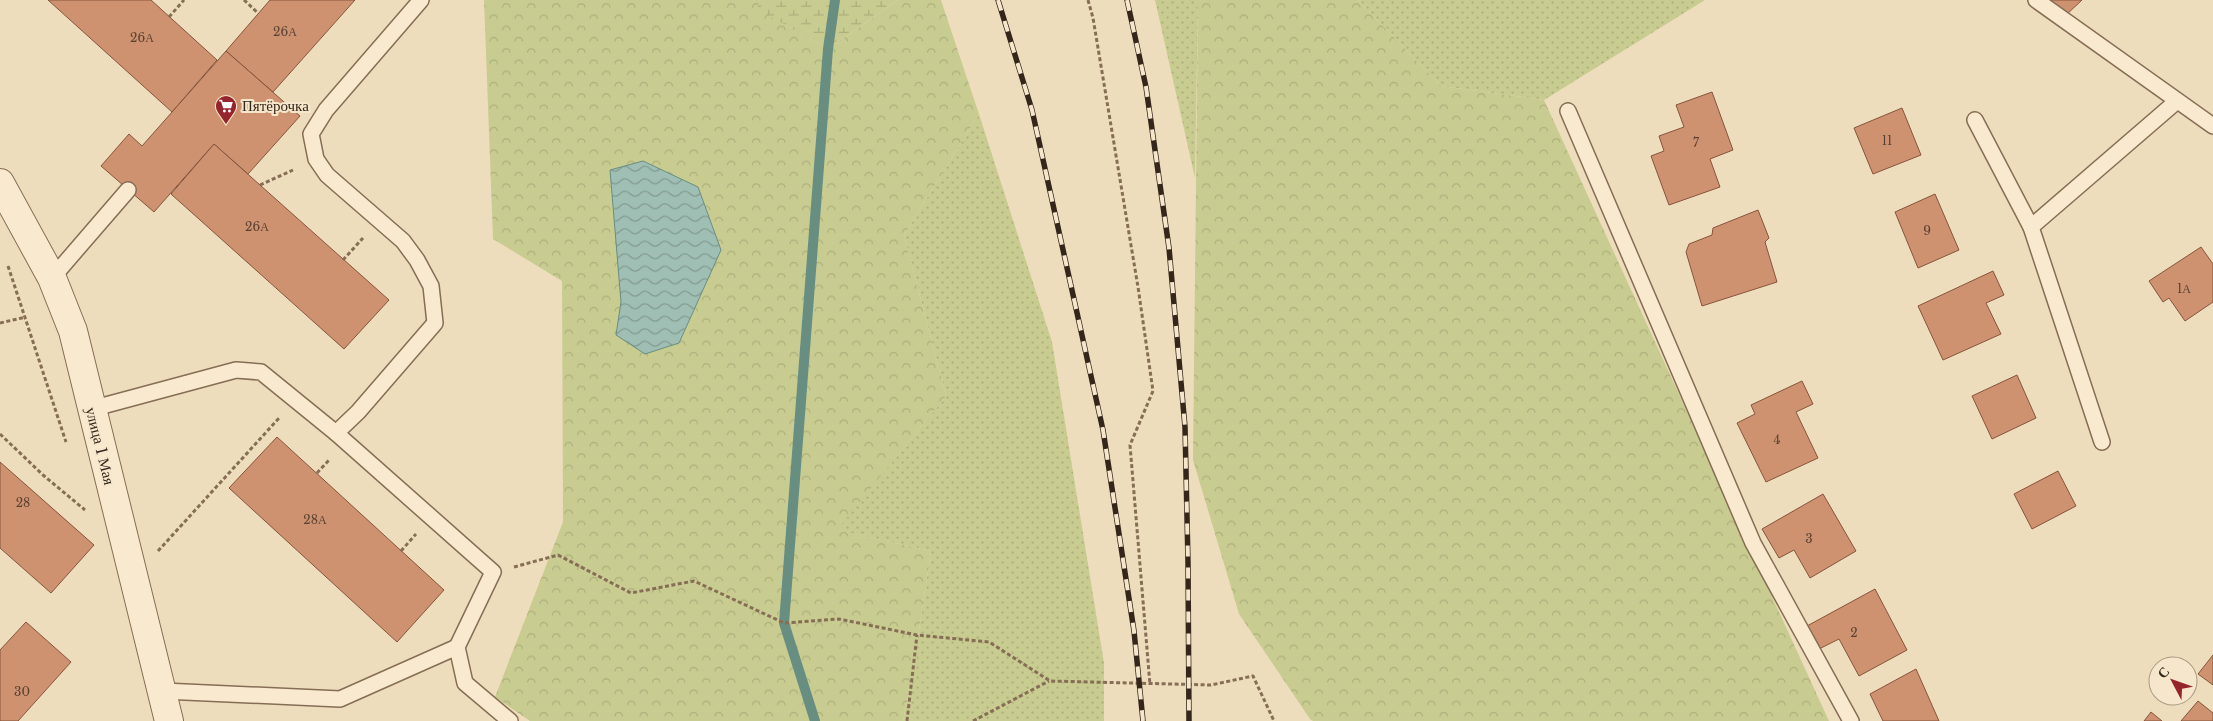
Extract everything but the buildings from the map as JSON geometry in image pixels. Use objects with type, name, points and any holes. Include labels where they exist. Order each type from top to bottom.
[{"type":"street","name":"улица 1 Мая","points":[[0,183],[52,278],[73,331],[170,721]]},
{"type":"lane","points":[[336,433],[358,412],[435,322],[431,286],[417,260],[402,241],[327,176],[316,159],[311,134],[326,110],[421,0]]},
{"type":"lane","points":[[2036,0],[2213,126]]},
{"type":"lane","points":[[2031,227],[2177,101]]},
{"type":"lane","points":[[1568,110],[1753,543],[1851,721]]},
{"type":"lane","points":[[1975,120],[2031,227],[2102,442]]},
{"type":"lane","points":[[52,278],[128,190]]},
{"type":"lane","points":[[91,409],[236,370],[261,372],[336,433],[493,572],[457,648],[465,683],[510,721]]},
{"type":"lane","points":[[163,691],[340,699],[457,648]]},
{"type":"path","points":[[169,17],[184,0]]},
{"type":"path","points":[[244,0],[258,13]]},
{"type":"path","points":[[1088,0],[1093,18],[1138,287],[1153,391],[1130,445],[1150,685]]},
{"type":"path","points":[[260,185],[316,159]]},
{"type":"path","points":[[0,324],[26,317]]},
{"type":"path","points":[[135,577],[295,400]]},
{"type":"path","points":[[0,434],[43,475],[89,513]]},
{"type":"path","points":[[493,572],[558,555],[631,593],[694,581],[784,623],[839,619],[917,635],[989,642],[1050,680]]},
{"type":"path","points":[[907,721],[917,635]]},
{"type":"path","points":[[973,721],[1050,680],[1211,686],[1252,676],[1274,721]]},
{"type":"green space","points":[[484,0],[760,0],[758,9],[828,49],[898,0],[941,0],[979,114],[904,235],[946,396],[837,530],[931,551],[911,683],[903,721],[530,721],[495,697],[563,522],[562,281],[493,239]]},
{"type":"green space","points":[[760,0],[898,0],[828,49],[757,9]]},
{"type":"green space","points":[[1155,0],[1198,0],[1195,178]]},
{"type":"green space","points":[[1198,0],[1358,0],[1441,86],[1544,100],[1829,721],[1313,721],[1310,719],[1239,614],[1193,460]]},
{"type":"green space","points":[[1358,0],[1705,0],[1544,100],[1441,86]]},
{"type":"green space","points":[[979,114],[1052,342],[1104,663],[1104,721],[903,721],[911,683],[931,551],[836,530],[946,396],[904,235]]},
{"type":"water","points":[[643,161],[698,187],[721,250],[679,343],[645,354],[616,335],[621,302],[610,170]]},
{"type":"waterway","points":[[815,721],[784,623],[828,49],[835,0]]},
{"type":"railway","points":[[998,0],[1032,110],[1103,430],[1134,631],[1143,721]]},
{"type":"railway","points":[[1127,0],[1146,87],[1169,248],[1185,427],[1189,721]]},
{"type":"place","name":"Пятёрочка","points":[[226,125]]}]
